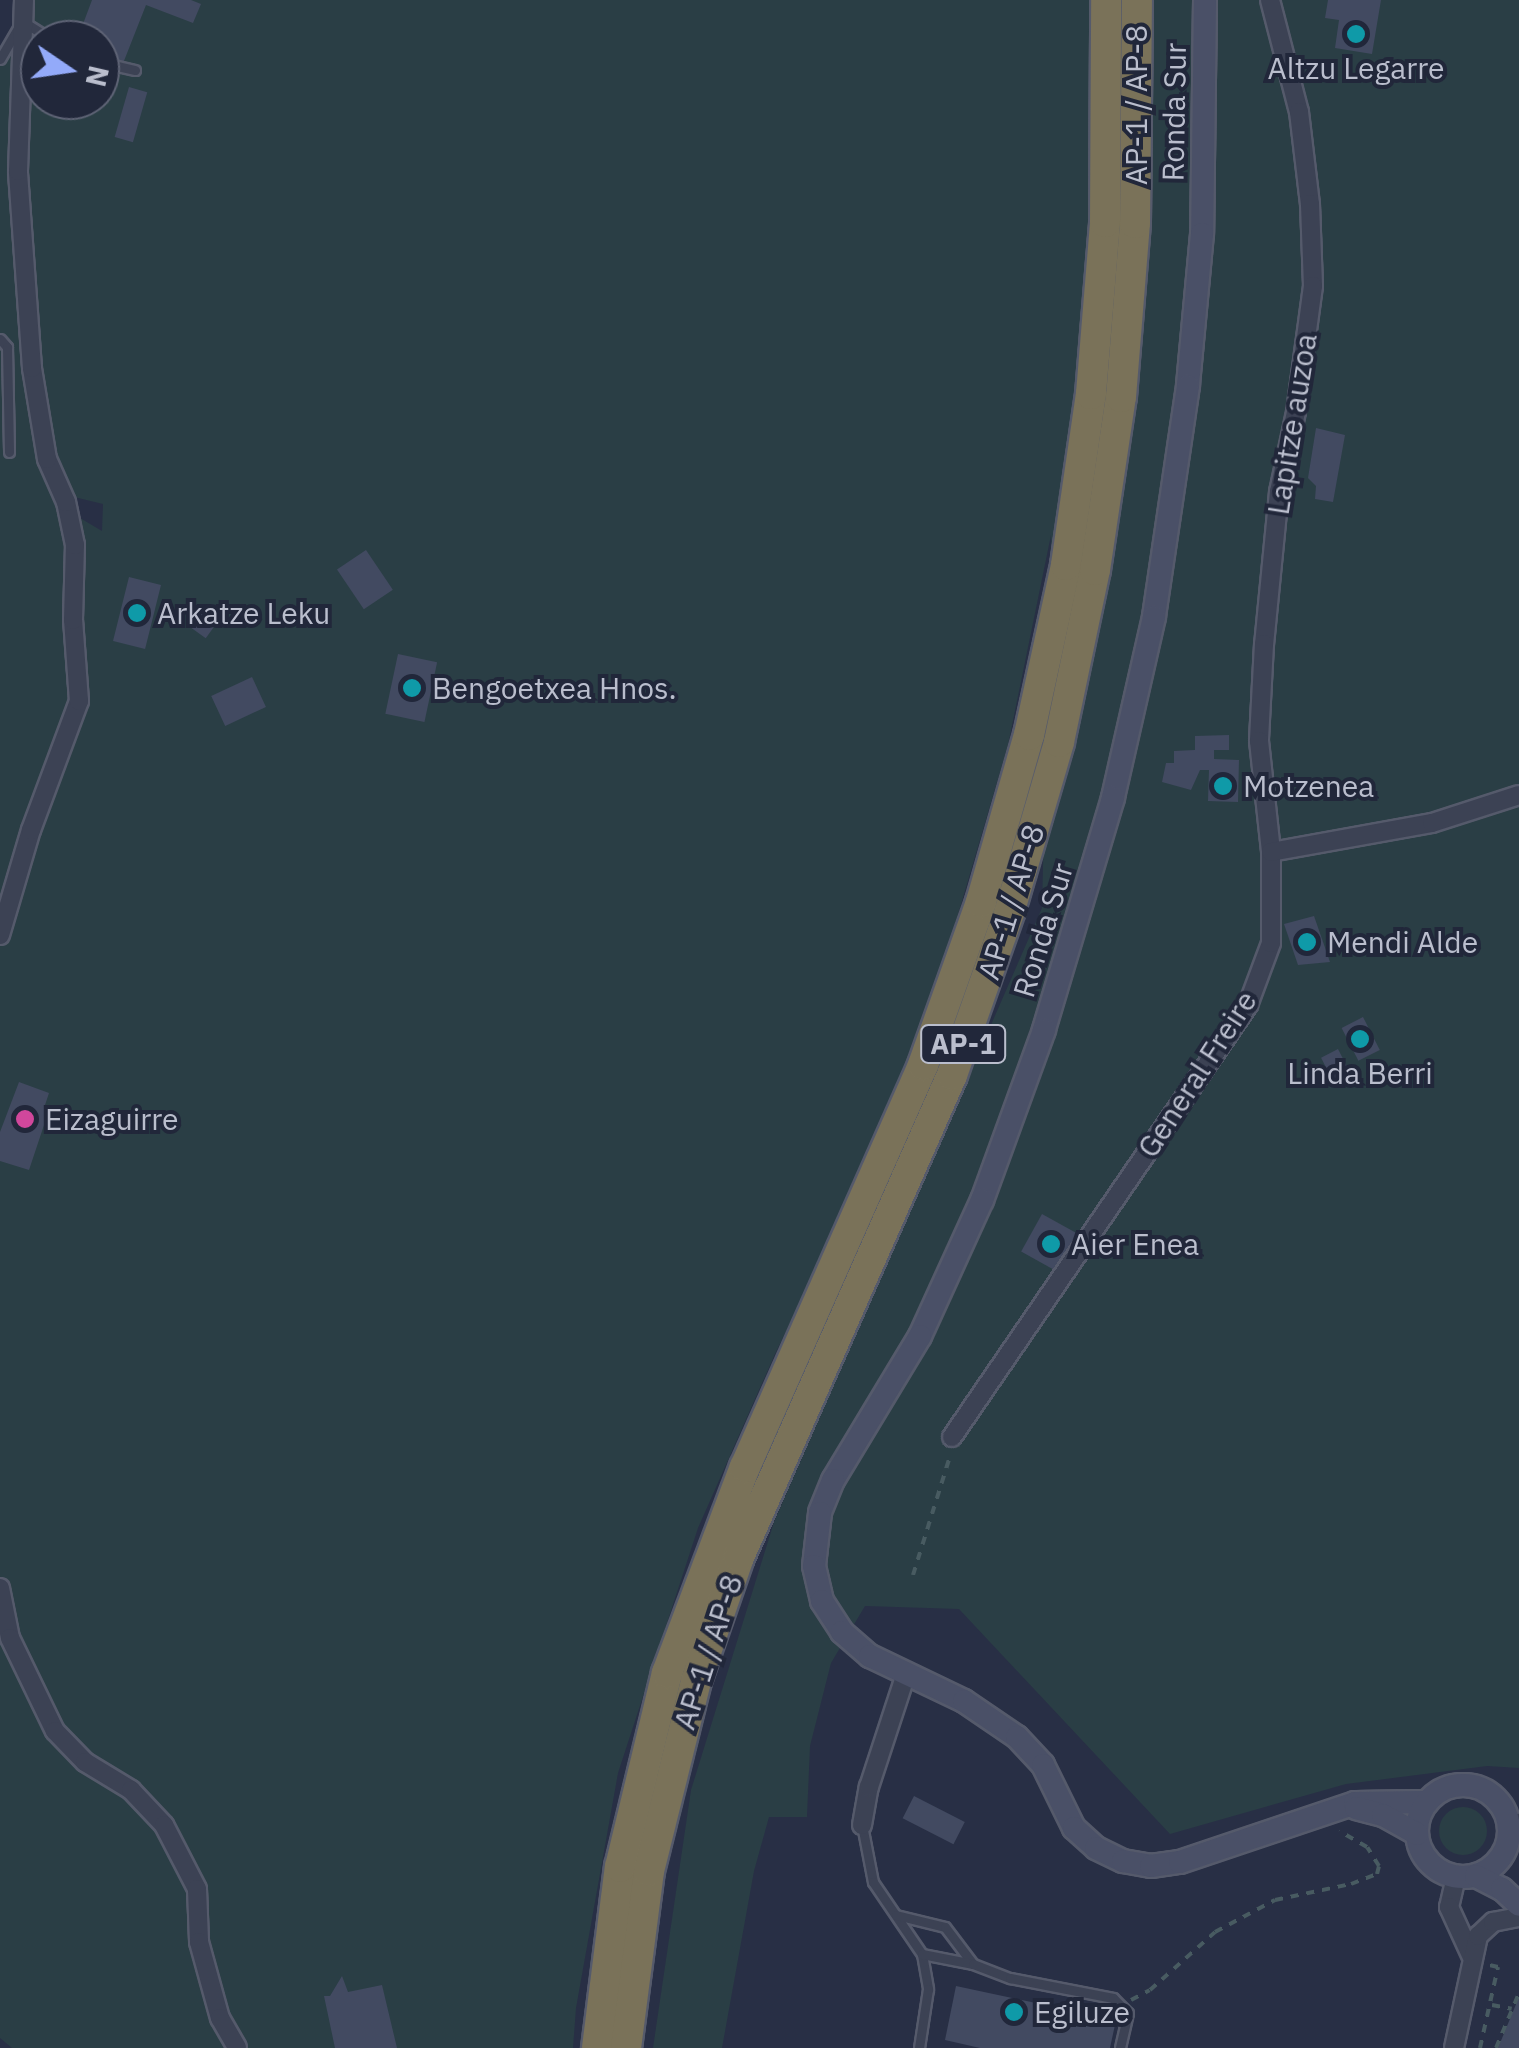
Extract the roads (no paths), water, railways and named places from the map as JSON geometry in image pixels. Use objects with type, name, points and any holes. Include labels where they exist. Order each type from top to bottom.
[{"type":"highway","name":"AP-1 / AP-8","points":[[596,2048],[620,1866],[667,1673],[746,1466],[923,1065],[981,902],[1029,735],[1066,566],[1091,394],[1105,222],[1106,0]]},
{"type":"highway","name":"AP-1 / AP-8","points":[[626,2048],[649,1871],[696,1681],[740,1557],[952,1074],[1010,910],[1059,742],[1096,570],[1121,397],[1135,222],[1136,0]]},
{"type":"main road","name":"Ronda Sur","points":[[1205,0],[1202,234],[1188,386],[1154,617],[1113,798],[1044,1030],[964,1246],[920,1336],[832,1480],[816,1530],[814,1566],[831,1618],[856,1645],[964,1701],[1017,1737],[1043,1765],[1074,1828],[1096,1848],[1123,1861],[1151,1866],[1180,1862],[1337,1817],[1369,1800],[1427,1802]]},
{"type":"main road","points":[[1417,1834],[1427,1802],[1458,1785],[1482,1789],[1500,1804],[1511,1837],[1504,1873],[1514,1900]]},
{"type":"main road","points":[[1337,1817],[1382,1816],[1417,1834],[1429,1862],[1514,1900]]},
{"type":"main road","points":[[1466,1876],[1493,1866],[1511,1837]]},
{"type":"street","name":"Lapitze auzoa","points":[[1270,0],[1299,112],[1310,204],[1313,286],[1296,412],[1279,492],[1264,644],[1260,741],[1271,852]]},
{"type":"street","points":[[0,935],[31,830],[79,701],[73,620],[75,545],[66,502],[47,459],[32,368],[18,172],[20,97]]},
{"type":"street","points":[[1271,852],[1432,822],[1519,794]]},
{"type":"street","name":"General Freire","points":[[952,1437],[1248,1005],[1271,943],[1271,852]]},
{"type":"street","points":[[0,1588],[10,1638],[55,1731],[86,1762],[131,1790],[164,1826],[197,1889],[199,1942],[220,2018],[237,2048]]},
{"type":"street","points":[[862,1825],[869,1787],[906,1674]]},
{"type":"street","points":[[1466,1876],[1449,1907],[1478,1954]]},
{"type":"street","points":[[1454,2048],[1485,1928],[1503,1918],[1519,1917]]},
{"type":"lane","points":[[0,59],[20,25]]},
{"type":"lane","points":[[120,67],[135,70]]},
{"type":"lane","points":[[0,339],[7,346],[8,452]]},
{"type":"lane","points":[[862,1825],[874,1882],[922,1954],[928,1990],[918,2048]]},
{"type":"lane","points":[[896,1915],[945,1927],[973,1964]]},
{"type":"lane","points":[[922,1954],[973,1964],[1010,1978],[1113,1998],[1128,2013],[1120,2048]]},
{"type":"place","name":"Altzu Legarre","points":[[1356,34]]},
{"type":"place","name":"Arkatze Leku","points":[[137,613]]},
{"type":"place","name":"Bengoetxea Hnos.","points":[[412,688]]},
{"type":"place","name":"Motzenea","points":[[1223,786]]},
{"type":"place","name":"Mendi Alde","points":[[1307,942]]},
{"type":"place","name":"Linda Berri","points":[[1360,1039]]},
{"type":"place","name":"Eizaguirre","points":[[25,1119]]},
{"type":"place","name":"Aier Enea","points":[[1051,1244]]},
{"type":"place","name":"Egiluze","points":[[1014,2012]]}]
